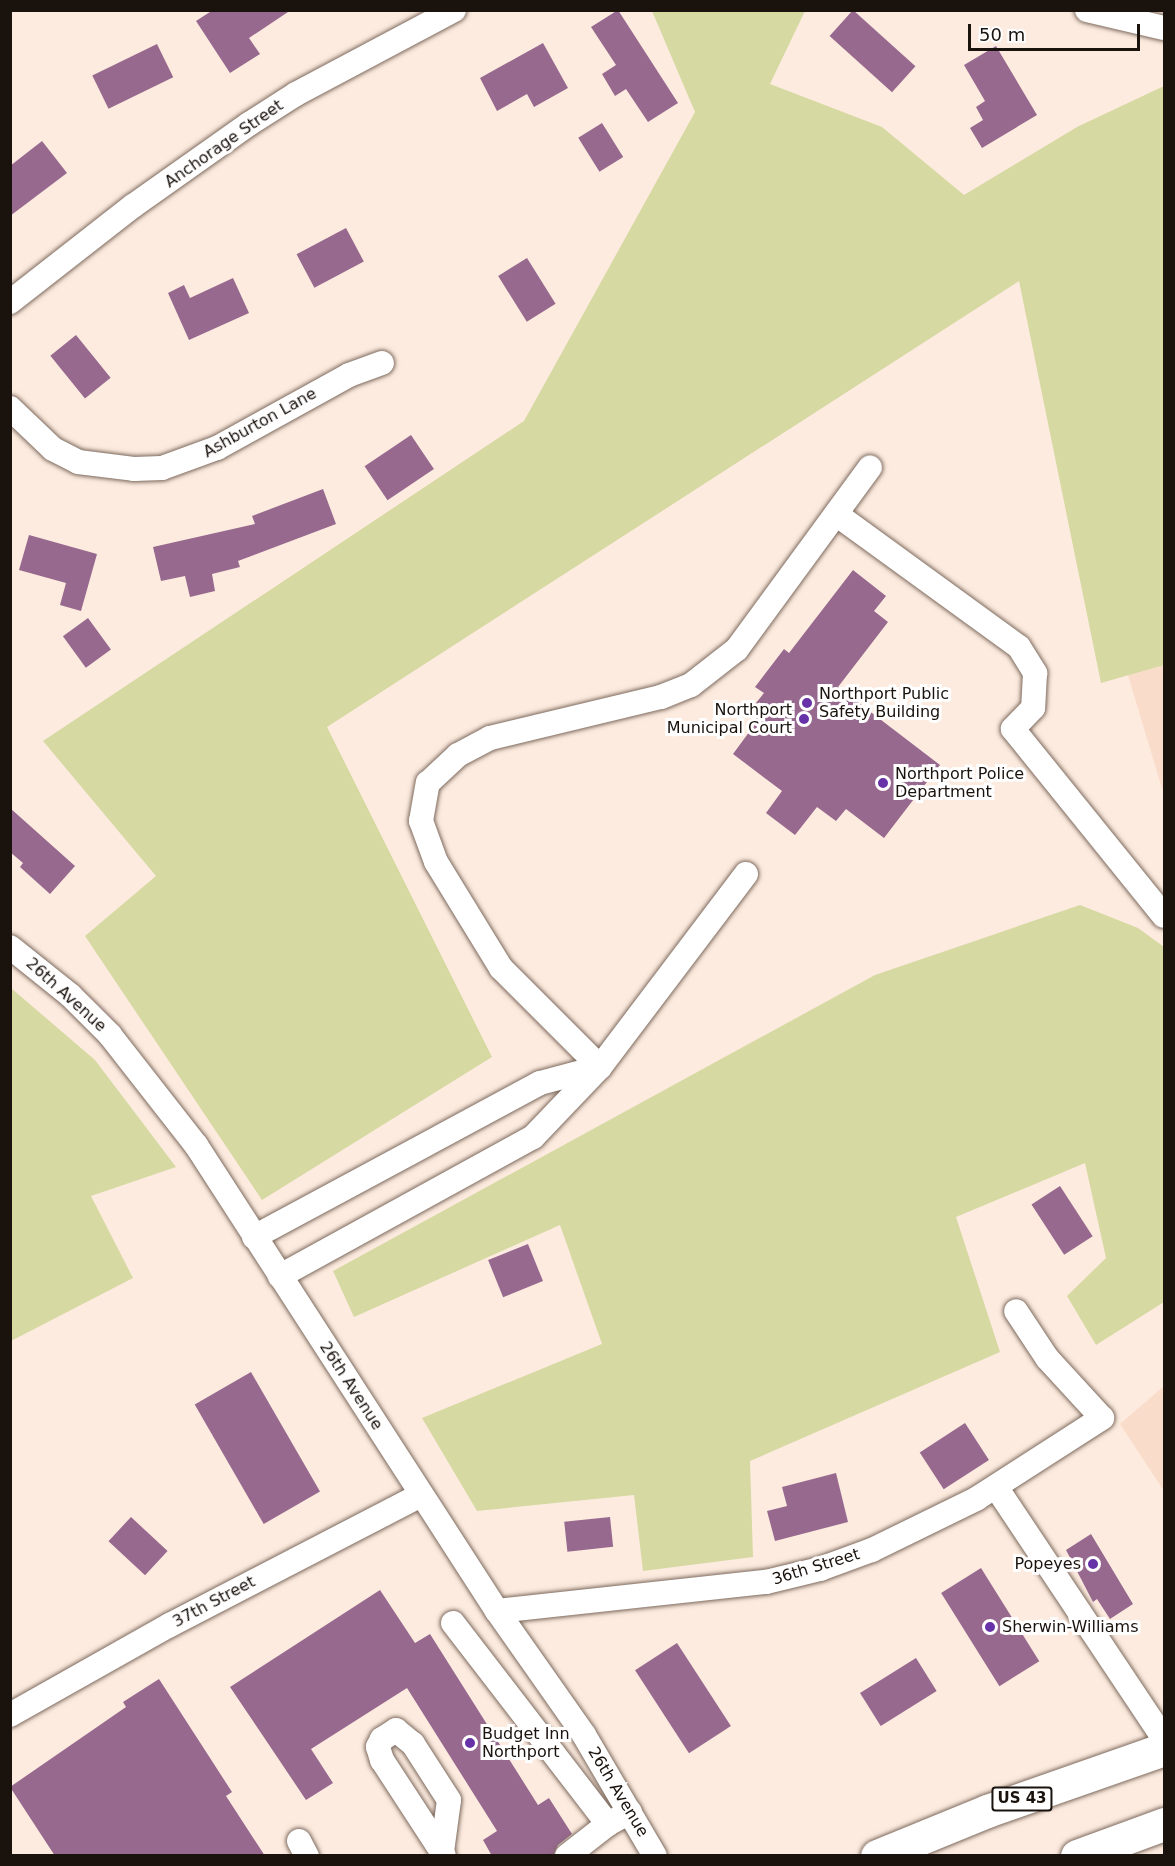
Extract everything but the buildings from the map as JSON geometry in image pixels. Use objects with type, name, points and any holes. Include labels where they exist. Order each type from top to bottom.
[{"type":"highway","name":"US 43","points":[[877,1856],[987,1811],[1164,1749]]},
{"type":"highway","points":[[1077,1856],[1164,1824]]},
{"type":"street","name":"Anchorage Street","points":[[10,302],[134,206],[249,124],[296,94],[454,10]]},
{"type":"street","points":[[1087,10],[1164,28]]},
{"type":"street","name":"Ashburton Lane","points":[[10,408],[54,448],[78,462],[134,469],[162,468],[217,448],[349,375],[382,363]]},
{"type":"street","points":[[600,1067],[501,968],[436,862],[421,820],[428,783],[458,755],[490,738],[661,698],[691,685],[737,649],[870,466]]},
{"type":"street","points":[[836,514],[1018,647],[1035,673],[1033,708],[1013,729],[1164,916]]},
{"type":"street","points":[[280,1276],[532,1137],[600,1067],[746,874]]},
{"type":"street","name":"26th Avenue","points":[[10,946],[70,995],[128,1056],[196,1145],[497,1611],[584,1735],[656,1856]]},
{"type":"street","points":[[254,1237],[540,1083],[600,1067]]},
{"type":"street","name":"36th Street","points":[[497,1611],[787,1577],[872,1550],[996,1487],[1102,1418],[1047,1358],[1016,1311]]},
{"type":"street","points":[[996,1487],[1164,1739]]},
{"type":"street","name":"37th Street","points":[[10,1715],[170,1625],[421,1495]]},
{"type":"street","points":[[453,1623],[608,1824]]},
{"type":"street","points":[[567,1856],[608,1824],[630,1812]]},
{"type":"shaded area","points":[[1164,620],[1164,795],[1115,632]]},
{"type":"shaded area","points":[[1164,1386],[1164,1491],[1120,1424]]},
{"type":"green space","points":[[652,11],[805,11],[770,84],[882,127],[964,195],[1077,127],[1164,86],[1164,665],[1101,683],[1019,281],[327,727],[492,1057],[262,1200],[85,936],[156,876],[43,741],[524,421],[695,112]]},
{"type":"green space","points":[[1080,905],[1138,928],[1164,947],[1164,1302],[1096,1345],[1067,1296],[1106,1258],[1085,1163],[956,1217],[1000,1352],[750,1461],[753,1557],[643,1571],[634,1495],[477,1511],[422,1418],[602,1344],[560,1225],[354,1317],[333,1271],[875,975]]},
{"type":"green space","points":[[11,988],[95,1060],[176,1167],[91,1196],[133,1278],[11,1341]]},
{"type":"place","name":"Northport Public Safety Building","points":[[807,703]]},
{"type":"place","name":"Northport Municipal Court","points":[[804,719]]},
{"type":"place","name":"Northport Police Department","points":[[883,783]]},
{"type":"place","name":"Popeyes","points":[[1093,1564]]},
{"type":"place","name":"Sherwin-Williams","points":[[990,1627]]},
{"type":"place","name":"Budget Inn Northport","points":[[470,1743]]}]
